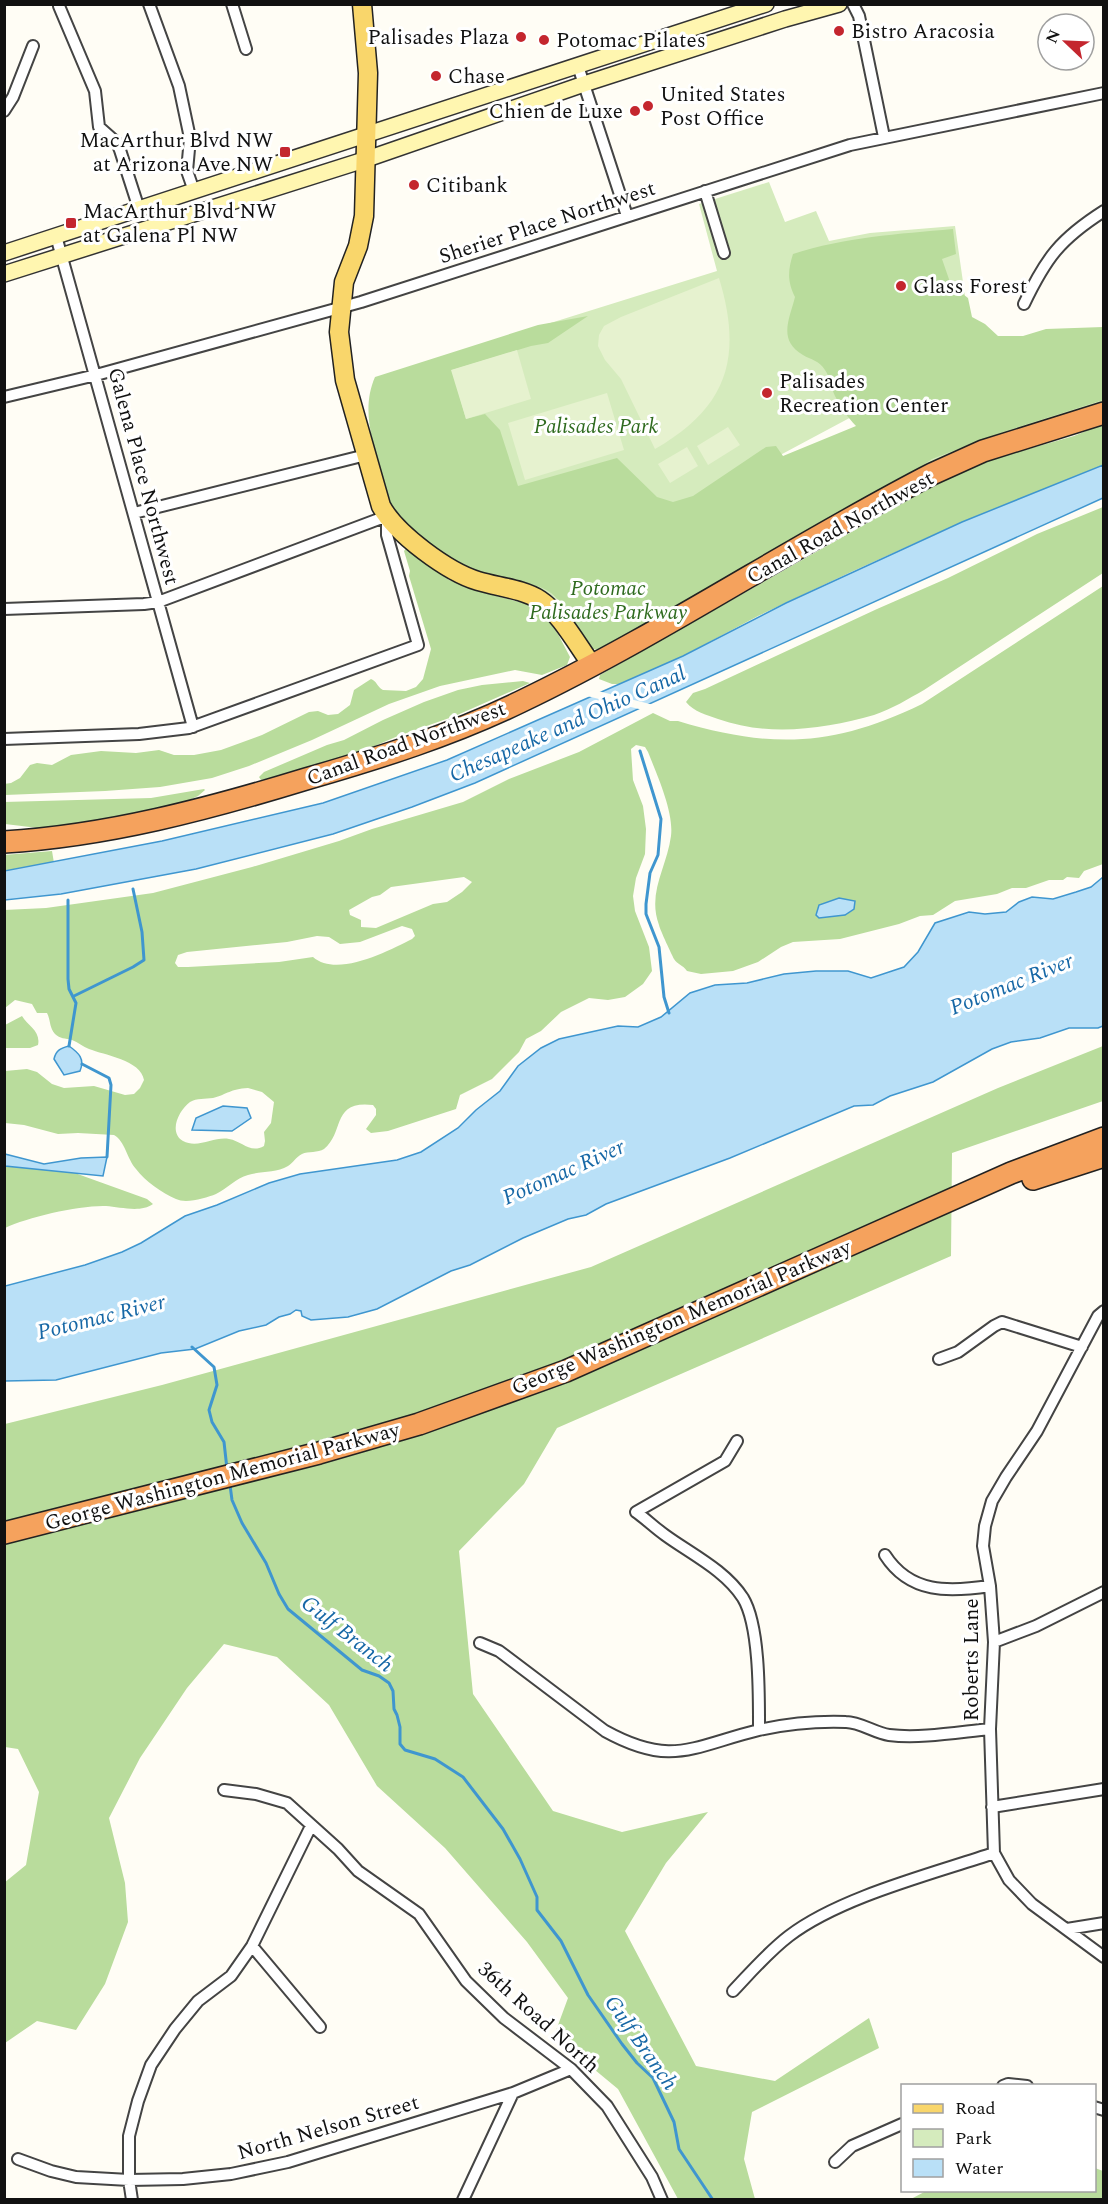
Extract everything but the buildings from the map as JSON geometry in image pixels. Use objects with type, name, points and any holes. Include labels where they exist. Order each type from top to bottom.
[{"type":"highway","name":"Canal Road Northwest","points":[[4,842],[71,835],[206,808],[329,772],[467,726],[518,704],[592,665],[932,474],[983,451],[1104,413]]},
{"type":"highway","name":"George Washington Memorial Parkway","points":[[319,1460],[566,1371],[1011,1173],[1101,1129]]},
{"type":"highway","name":"George Washington Memorial Parkway","points":[[4,1533],[138,1506],[319,1460],[430,1436],[544,1394],[1017,1185],[1104,1156]]},
{"type":"highway","points":[[965,1193],[987,1171],[1011,1157]]},
{"type":"highway","name":"George Washington Memorial Parkway","points":[[4,1548],[138,1506]]},
{"type":"main road","points":[[362,4],[368,73],[367,159],[362,228],[345,279],[339,332],[341,361],[381,506],[387,516],[405,533],[452,570],[540,600],[554,613],[592,665]]},
{"type":"main road","points":[[4,253],[766,4]]},
{"type":"main road","points":[[4,274],[367,159],[584,84],[785,19],[839,4]]},
{"type":"street","points":[[149,4],[179,86],[190,138],[187,171],[194,191]]},
{"type":"street","points":[[232,4],[246,49]]},
{"type":"street","points":[[853,4],[858,16],[884,137]]},
{"type":"street","points":[[59,6],[94,91],[99,127],[117,143],[139,209]]},
{"type":"street","points":[[4,111],[13,97],[33,46]]},
{"type":"street","points":[[578,66],[627,216]]},
{"type":"street","name":"Sherier Place Northwest","points":[[4,397],[96,375],[340,308],[829,152],[884,137],[1104,93]]},
{"type":"street","points":[[705,191],[724,254]]},
{"type":"street","points":[[1023,304],[1036,278],[1055,249],[1073,232],[1104,211]]},
{"type":"street","name":"Galena Place Northwest","points":[[56,236],[193,727]]},
{"type":"street","points":[[134,513],[366,455]]},
{"type":"street","points":[[4,609],[159,602],[387,516],[387,535],[418,645],[193,727],[139,734],[4,739]]},
{"type":"street","name":"Roberts Lane","points":[[1104,1311],[1098,1316],[1038,1431],[1006,1477],[993,1501],[985,1526],[983,1546],[990,1586],[994,1642],[990,1729],[994,1853],[1009,1880],[1032,1904],[1104,1957]]},
{"type":"street","points":[[939,1359],[958,1352],[1002,1322],[1082,1347]]},
{"type":"street","points":[[737,1441],[725,1461],[636,1512],[664,1535],[719,1572],[744,1599],[753,1628],[757,1659],[759,1730]]},
{"type":"street","points":[[885,1555],[893,1567],[905,1577],[929,1588],[958,1591],[990,1586]]},
{"type":"street","points":[[994,1642],[1036,1626],[1104,1592]]},
{"type":"street","points":[[480,1642],[499,1651],[605,1731],[622,1741],[650,1749],[670,1752],[690,1751],[759,1730],[803,1724],[848,1722],[889,1735],[990,1729]]},
{"type":"street","points":[[992,1807],[1104,1789]]},
{"type":"street","name":"36th Road North","points":[[224,1790],[256,1794],[287,1803],[338,1849],[358,1871],[419,1914],[466,1981],[504,2018],[571,2069],[607,2106],[652,2177],[662,2199]]},
{"type":"street","points":[[132,2199],[129,2180],[129,2136],[151,2065],[175,2029],[198,2001],[231,1976],[252,1946],[311,1826]]},
{"type":"street","points":[[733,1991],[761,1960],[790,1935],[835,1909],[994,1853]]},
{"type":"street","points":[[1067,1929],[1104,1923]]},
{"type":"street","points":[[252,1946],[320,2027]]},
{"type":"street","name":"North Nelson Street","points":[[18,2159],[51,2172],[129,2180],[183,2179],[231,2174],[288,2162],[513,2093],[571,2069]]},
{"type":"street","points":[[463,2199],[513,2093]]},
{"type":"street","points":[[835,2162],[852,2146],[901,2125]]},
{"type":"green space","name":"Palisades Park","points":[[769,182],[785,222],[816,211],[829,241],[870,233],[955,226],[973,352],[636,532],[1103,358],[1104,407],[1020,431],[628,637],[596,651],[552,596],[535,586],[466,566],[437,549],[399,515],[378,377],[717,271],[699,204]]},
{"type":"green space","name":"Potomac Palisades Parkway","points":[[953,229],[956,254],[942,259],[951,285],[968,298],[972,317],[985,324],[998,336],[1023,336],[1046,329],[1103,327],[1103,400],[1003,432],[932,459],[888,489],[599,649],[589,646],[565,609],[548,591],[530,584],[478,573],[459,564],[435,548],[401,518],[387,497],[369,422],[369,399],[375,377],[538,325],[588,316],[548,343],[452,370],[466,419],[485,414],[500,430],[518,486],[617,458],[657,497],[673,502],[693,496],[766,447],[776,446],[783,456],[856,426],[837,400],[823,367],[803,355],[790,343],[787,328],[795,297],[789,276],[793,254],[852,240]]},
{"type":"green space","points":[[719,278],[729,332],[729,356],[723,377],[714,397],[699,416],[680,433],[655,449],[621,379],[605,360],[598,346],[599,335],[604,326],[621,317]]},
{"type":"green space","points":[[517,350],[531,399],[466,419],[451,370]]},
{"type":"green space","points":[[607,393],[624,450],[525,480],[508,423]]},
{"type":"green space","points":[[1103,424],[1103,465],[962,522],[851,572],[624,684],[612,684],[599,679],[600,675],[941,481],[993,459],[1074,436]]},
{"type":"green space","points":[[728,427],[740,445],[708,465],[697,446]]},
{"type":"green space","points":[[687,447],[698,466],[670,483],[658,464]]},
{"type":"green space","points":[[1103,507],[1103,573],[900,704],[874,715],[836,724],[776,729],[737,725],[697,711],[686,702],[693,693],[948,578],[1037,534]]},
{"type":"green space","points":[[407,547],[449,580],[485,593],[527,604],[543,613],[558,634],[570,657],[567,665],[542,675],[515,670],[440,686],[389,704],[249,766],[212,778],[160,787],[5,795],[4,784],[20,778],[30,765],[37,763],[52,765],[71,755],[101,751],[136,753],[159,750],[174,755],[194,755],[221,750],[262,735],[309,712],[338,714],[350,705],[354,690],[371,679],[383,690],[406,691],[416,687],[423,679],[431,649],[409,576],[410,571],[404,551]]},
{"type":"green space","points":[[1103,586],[1103,864],[1084,871],[1079,878],[1049,880],[1026,888],[1012,888],[997,894],[955,901],[933,915],[920,916],[899,924],[840,939],[793,942],[758,962],[733,971],[701,974],[687,971],[674,959],[656,913],[656,891],[671,836],[670,816],[648,752],[645,747],[636,745],[631,749],[633,780],[643,806],[646,829],[645,854],[636,878],[633,896],[635,911],[649,947],[652,971],[643,984],[625,997],[608,1000],[589,998],[561,1012],[541,1031],[526,1039],[519,1052],[492,1079],[460,1095],[456,1109],[388,1131],[371,1133],[366,1129],[376,1115],[373,1105],[351,1107],[345,1112],[335,1134],[324,1149],[302,1154],[283,1168],[244,1176],[212,1196],[185,1201],[165,1193],[144,1178],[133,1165],[121,1141],[114,1135],[58,1134],[24,1125],[5,1123],[5,1071],[27,1069],[37,1072],[52,1084],[64,1088],[94,1086],[125,1095],[134,1094],[144,1080],[141,1073],[129,1063],[57,1036],[47,1013],[37,1013],[32,1004],[15,1000],[5,1008],[4,910],[46,908],[153,893],[339,841],[463,802],[509,779],[579,752],[653,713],[670,721],[743,736],[802,739],[831,736],[860,729],[922,704]],"holes":[[[464,877],[472,882],[447,902],[433,904],[376,928],[361,927],[361,920],[350,915],[349,910],[391,887]],[[402,926],[412,929],[415,936],[376,956],[349,964],[323,963],[313,957],[279,962],[188,967],[178,967],[175,963],[178,955],[187,952],[287,942],[317,936],[329,937],[340,944],[360,942]],[[248,1088],[262,1092],[274,1102],[271,1123],[264,1132],[264,1146],[254,1149],[234,1140],[224,1139],[195,1144],[183,1141],[179,1137],[176,1132],[177,1121],[182,1110],[190,1102]]]},
{"type":"green space","points":[[523,681],[530,683],[455,716],[363,751],[270,778],[261,780],[259,777],[264,772],[344,740],[424,702],[458,690]]},
{"type":"green space","points":[[204,789],[198,796],[181,804],[62,827],[38,828],[5,824],[4,802],[151,798]]},
{"type":"green space","points":[[52,851],[54,863],[5,871],[4,855]]},
{"type":"green space","points":[[22,1016],[36,1032],[38,1045],[30,1048],[5,1048],[5,1025]]},
{"type":"green space","points":[[1103,1046],[1103,1101],[952,1153],[951,1256],[557,1428],[524,1484],[459,1551],[473,1694],[553,1811],[622,1832],[708,1812],[666,1863],[625,1931],[696,2066],[775,2081],[869,2018],[879,2048],[752,2112],[744,2159],[755,2199],[678,2199],[618,2089],[554,2036],[568,1998],[527,1942],[445,1848],[377,1786],[329,1705],[277,1657],[224,1644],[187,1688],[140,1758],[109,1818],[125,1883],[128,1922],[105,1984],[76,2030],[37,2021],[5,2043],[4,1883],[26,1865],[39,1792],[18,1749],[5,1747],[5,1424],[162,1385],[591,1267],[998,1088]]},
{"type":"green space","points":[[4,1166],[72,1172],[147,1199],[153,1204],[137,1209],[95,1206],[54,1212],[5,1228]]},
{"type":"green space","points":[[1096,2168],[1103,2171],[1103,2199],[911,2199],[924,2192],[1096,2192]]},
{"type":"water","name":"Chesapeake and Ohio Canal","points":[[1103,465],[1103,498],[475,783],[333,834],[196,869],[61,894],[5,900],[4,871],[162,841],[323,803],[447,760],[683,656],[786,603],[962,522]]},
{"type":"water","name":"Potomac River","points":[[1103,877],[1103,1026],[1069,1028],[1040,1038],[1011,1042],[992,1049],[933,1082],[890,1096],[873,1105],[854,1106],[730,1158],[523,1238],[470,1265],[451,1271],[377,1309],[348,1317],[311,1320],[302,1316],[301,1311],[296,1310],[266,1325],[239,1331],[195,1349],[161,1353],[56,1380],[5,1381],[5,1286],[85,1265],[122,1252],[185,1216],[269,1183],[300,1174],[397,1160],[421,1152],[458,1128],[500,1091],[518,1066],[541,1048],[559,1039],[618,1026],[638,1027],[661,1017],[690,993],[715,985],[747,983],[784,974],[816,971],[848,971],[871,978],[904,967],[918,952],[935,923],[969,912],[985,914],[1006,912],[1019,902],[1032,897],[1053,899],[1091,887]]},
{"type":"water","points":[[839,898],[855,901],[854,909],[845,915],[819,918],[816,915],[819,905]]},
{"type":"water","points":[[69,1046],[76,1051],[82,1063],[80,1071],[64,1075],[54,1059],[59,1050]]},
{"type":"water","points":[[223,1106],[247,1108],[251,1118],[232,1131],[192,1130],[196,1118]]},
{"type":"water","points":[[5,1154],[44,1164],[81,1158],[107,1157],[103,1176],[5,1166]]},
{"type":"pier","points":[[598,691],[654,705],[643,710],[587,696]]},
{"type":"waterway","points":[[640,751],[661,819],[658,855],[650,873],[646,914],[659,947],[664,997],[669,1013]]},
{"type":"waterway","points":[[74,996],[144,960],[142,932],[133,889]]},
{"type":"waterway","points":[[68,900],[68,979],[69,989],[76,1003],[69,1046]]},
{"type":"waterway","points":[[82,1064],[109,1078],[111,1085],[107,1157]]},
{"type":"waterway","name":"Gulf Branch","points":[[192,1347],[214,1367],[217,1385],[209,1410],[212,1422],[224,1442],[227,1469]]},
{"type":"waterway","name":"Gulf Branch","points":[[230,1485],[232,1500],[242,1523],[266,1563],[288,1609],[362,1670],[379,1676],[389,1683],[393,1691],[394,1709],[400,1727],[400,1744],[405,1750],[435,1759],[463,1777],[503,1829],[537,1897],[537,1910],[561,1941],[588,1995],[622,2044],[653,2078],[674,2122],[679,2149],[713,2200]]},
{"type":"place","name":"Bistro Aracosia","points":[[839,31]]},
{"type":"place","name":"Palisades Plaza","points":[[521,37]]},
{"type":"place","name":"Potomac Pilates","points":[[544,40]]},
{"type":"place","name":"Chase","points":[[436,76]]},
{"type":"place","name":"United States Post Office","points":[[648,106]]},
{"type":"place","name":"Chien de Luxe","points":[[635,111]]},
{"type":"place","name":"MacArthur Blvd NW at Arizona Ave NW","points":[[285,152]]},
{"type":"place","name":"Citibank","points":[[414,185]]},
{"type":"place","name":"MacArthur Blvd NW at Galena Pl NW","points":[[71,223]]},
{"type":"place","name":"Glass Forest","points":[[901,286]]},
{"type":"place","name":"Palisades Recreation Center","points":[[767,393]]}]
